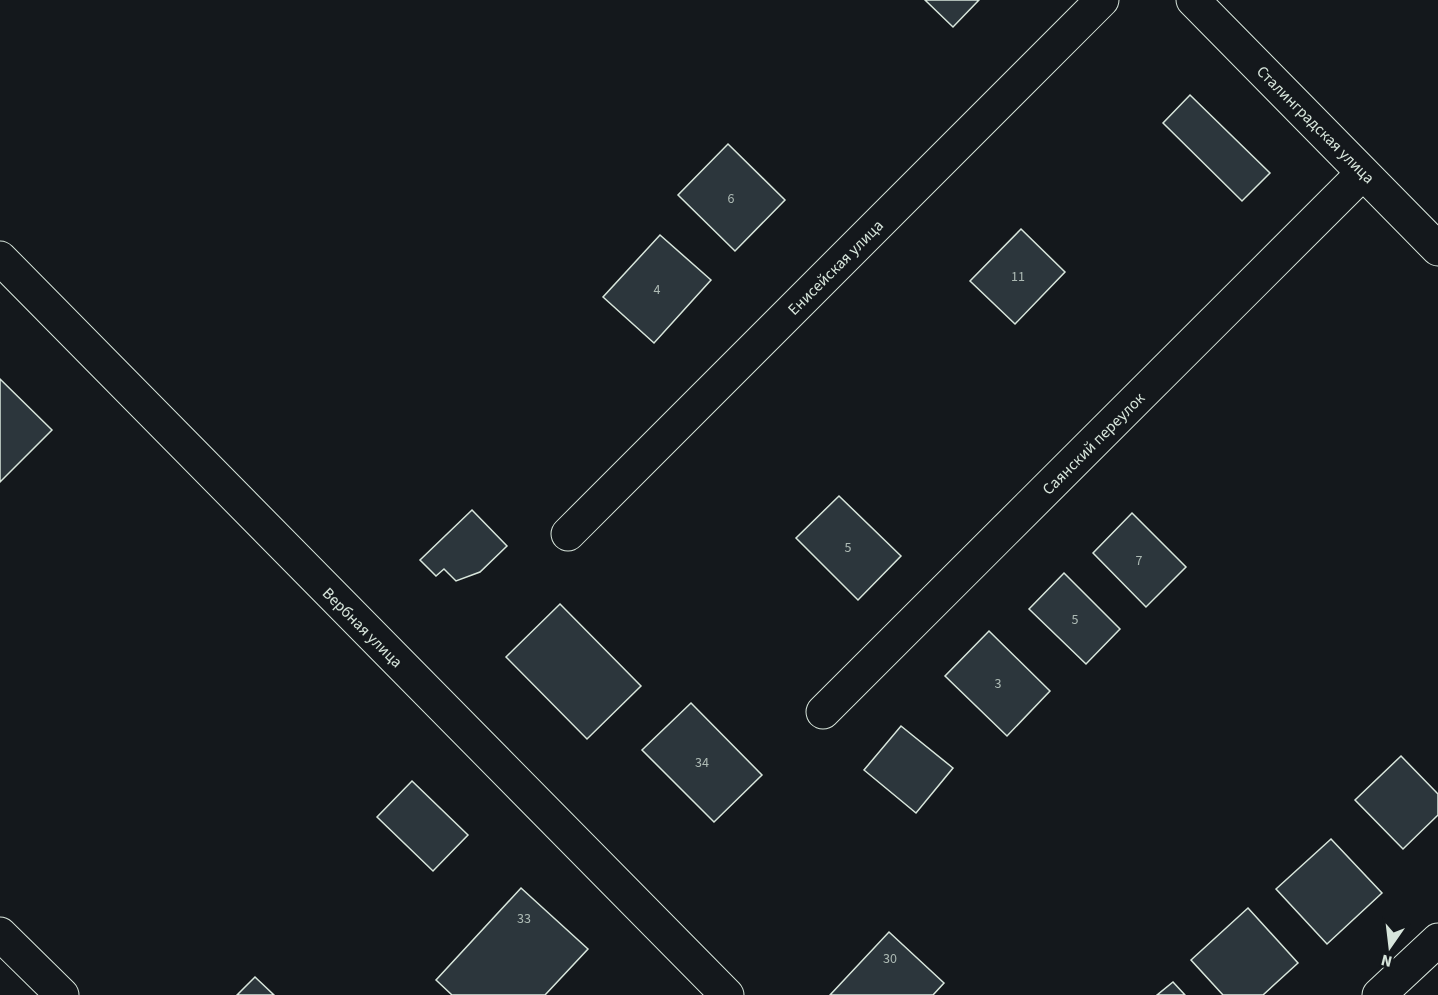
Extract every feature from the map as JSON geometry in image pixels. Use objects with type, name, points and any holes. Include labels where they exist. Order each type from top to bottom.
[{"type":"street","name":"Енисейская улица","points":[[568,534],[1102,0]]},
{"type":"street","name":"Сталинградская улица","points":[[1193,0],[1438,249]]},
{"type":"street","name":"Саянский переулок","points":[[823,712],[1363,173]]},
{"type":"street","name":"Вербная улица","points":[[0,258],[727,995]]},
{"type":"street","points":[[0,934],[62,995]]},
{"type":"street","points":[[1396,990],[1438,940]]},
{"type":"building","points":[[925,0],[979,0],[953,27]]},
{"type":"building","points":[[1190,95],[1270,173],[1242,201],[1163,123]]},
{"type":"building","points":[[728,144],[785,200],[735,251],[678,195]]},
{"type":"building","points":[[1021,229],[1065,272],[1015,324],[970,281]]},
{"type":"building","points":[[660,235],[711,280],[654,343],[603,297]]},
{"type":"building","points":[[0,379],[52,430],[0,482]]},
{"type":"building","points":[[839,496],[901,556],[858,600],[796,538]]},
{"type":"building","points":[[472,510],[507,546],[480,572],[456,581],[444,569],[436,576],[420,560]]},
{"type":"building","points":[[1132,513],[1186,567],[1146,607],[1093,553]]},
{"type":"building","points":[[1064,573],[1120,629],[1086,664],[1029,609]]},
{"type":"building","points":[[560,604],[641,686],[587,739],[506,657]]},
{"type":"building","points":[[989,631],[1050,691],[1007,736],[945,676]]},
{"type":"building","points":[[691,703],[762,775],[714,822],[642,750]]},
{"type":"building","points":[[901,726],[953,768],[916,813],[864,770]]},
{"type":"building","points":[[1401,756],[1438,794],[1438,815],[1403,849],[1355,800]]},
{"type":"building","points":[[412,781],[468,835],[433,871],[377,817]]},
{"type":"building","points":[[1331,839],[1382,893],[1327,944],[1276,889]]},
{"type":"building","points":[[521,888],[588,949],[545,995],[452,995],[436,980]]},
{"type":"building","points":[[1248,908],[1298,963],[1263,995],[1223,995],[1191,960]]},
{"type":"building","points":[[889,932],[944,983],[933,995],[830,995]]},
{"type":"building","points":[[255,977],[274,995],[237,995]]},
{"type":"building","points":[[1173,982],[1185,995],[1157,995]]}]
